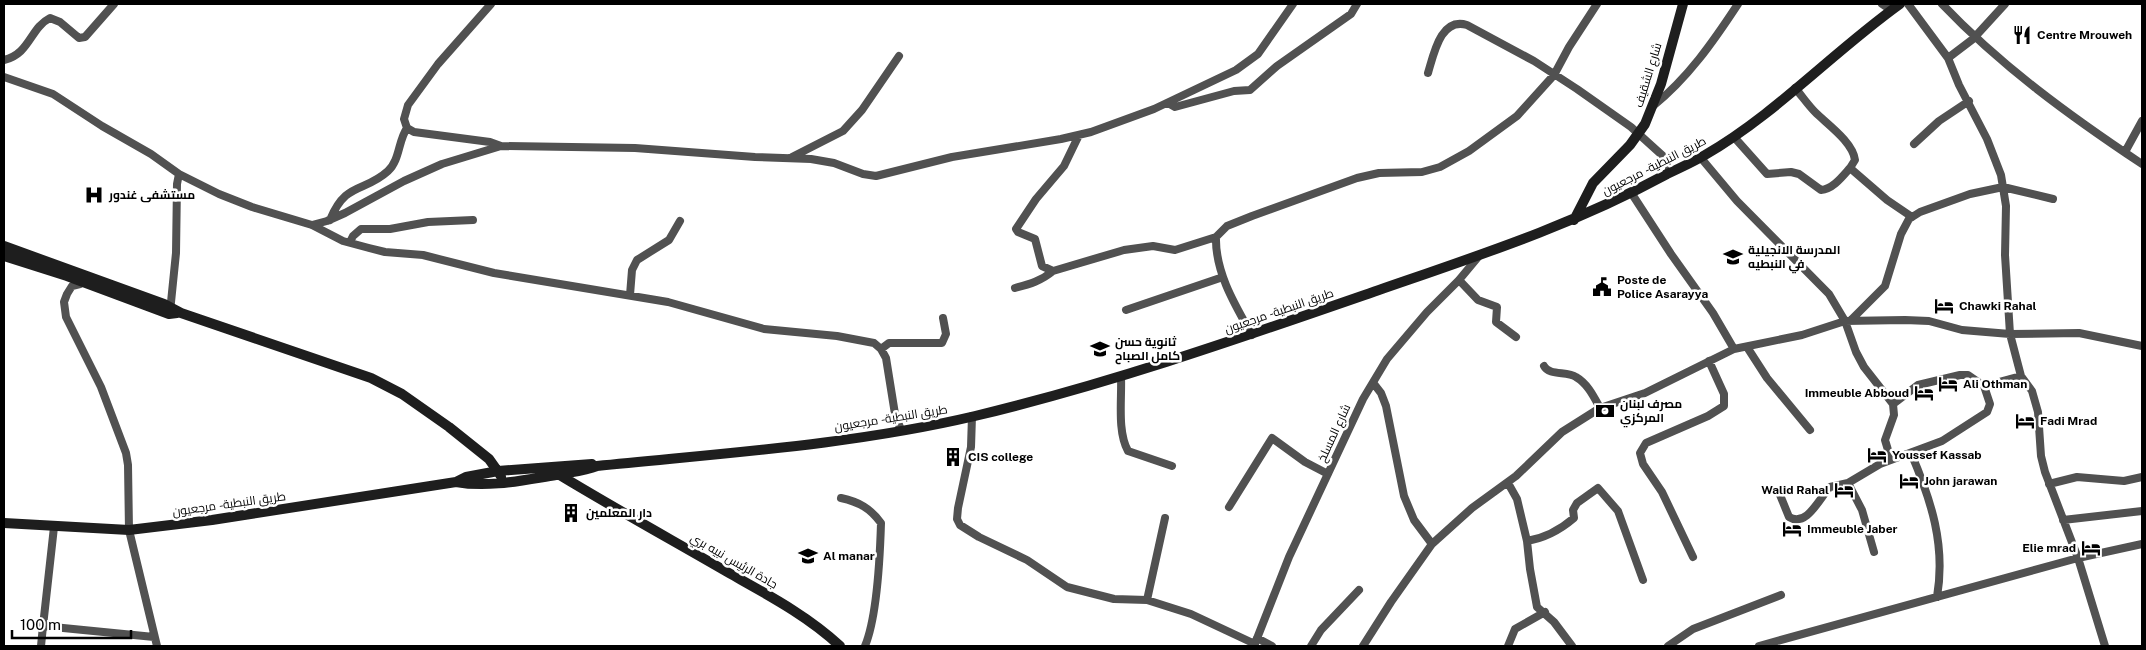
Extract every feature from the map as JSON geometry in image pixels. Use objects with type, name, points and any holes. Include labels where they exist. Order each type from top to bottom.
[{"type":"main road","name":"شارع الشقيف","points":[[1574,220],[1594,183],[1638,134],[1652,107],[1661,84],[1683,4]]},
{"type":"main road","name":"طريق النبطية - مرجعيون","points":[[456,482],[478,484],[503,482],[589,464],[597,466],[827,441],[901,430],[972,416],[1121,376],[1252,335],[1479,256],[1574,220],[1632,194],[1669,173],[1701,158],[1734,137],[1900,4]]},
{"type":"main road","points":[[4,246],[68,272],[80,281],[371,378],[426,409],[480,450],[498,471],[503,482]]},
{"type":"main road","points":[[4,256],[68,272]]},
{"type":"main road","name":"طريق النبطية - مرجعيون","points":[[4,523],[129,530],[212,520],[456,482],[498,471],[550,471]]},
{"type":"main road","name":"جادة الرئيس نبيه بري","points":[[550,471],[580,493],[609,505],[785,605],[824,631],[840,646]]},
{"type":"street","points":[[4,60],[20,54],[44,22],[50,18],[60,22],[79,38],[85,37],[114,4]]},
{"type":"street","points":[[491,4],[438,64],[408,105],[404,119],[407,128],[414,132],[490,142],[501,146]]},
{"type":"street","points":[[312,225],[330,220],[404,181],[442,164],[501,146],[635,148],[822,160],[863,174],[876,176],[952,157],[1079,135],[1135,117],[1236,70],[1258,54],[1293,4]]},
{"type":"street","points":[[1168,103],[1176,107],[1234,91],[1250,90],[1278,66],[1351,14],[1357,4]]},
{"type":"street","points":[[1652,107],[1692,69],[1722,30],[1738,4]]},
{"type":"street","points":[[1882,4],[1891,10]]},
{"type":"street","points":[[1908,4],[1948,58],[1987,139],[2004,187],[2006,206],[2005,255],[2010,334],[2021,376],[2032,391],[2038,412],[2041,456],[2049,484],[2078,558],[2105,646]]},
{"type":"street","points":[[1942,4],[1974,37],[2017,74],[2074,118],[2142,164]]},
{"type":"street","points":[[1948,58],[1974,37],[2005,4]]},
{"type":"street","points":[[1015,288],[1045,278],[1053,271],[1118,251],[1153,246],[1175,250],[1216,237],[1227,226],[1346,181],[1379,173],[1422,172],[1440,167],[1469,151],[1517,116],[1554,75],[1596,5]]},
{"type":"street","points":[[1428,73],[1445,30],[1451,24],[1460,22],[1496,39],[1608,110],[1663,156],[1669,164],[1669,173]]},
{"type":"street","points":[[790,158],[843,130],[862,110],[899,56]]},
{"type":"street","points":[[4,77],[53,94],[102,126],[151,154],[179,174],[219,194],[312,225],[350,242],[385,252],[440,258],[494,273],[668,302],[764,329],[864,340],[881,349],[886,358],[895,414],[901,430]]},
{"type":"street","points":[[1734,137],[1768,174],[1791,172],[1799,174],[1821,190],[1835,183],[1855,160],[1851,148],[1829,123],[1816,113],[1795,88]]},
{"type":"street","points":[[1914,144],[1939,120],[1969,101]]},
{"type":"street","points":[[2125,152],[2142,121]]},
{"type":"street","points":[[330,220],[342,197],[388,170],[396,158],[400,141],[407,128]]},
{"type":"street","points":[[1053,271],[1042,266],[1035,239],[1027,237],[1016,229],[1036,199],[1064,166],[1079,135]]},
{"type":"street","points":[[1701,158],[1737,201],[1829,294],[1848,321],[1856,352],[1864,367],[1892,404],[1894,415],[1885,440],[1891,460]]},
{"type":"street","points":[[1850,168],[1887,200],[1912,217]]},
{"type":"street","points":[[174,311],[177,226],[176,184],[179,174]]},
{"type":"street","points":[[1848,321],[1885,286],[1901,234],[1912,217],[1934,206],[1984,190],[2004,187],[2053,199]]},
{"type":"street","points":[[1632,194],[1714,313],[1734,349]]},
{"type":"street","points":[[350,242],[357,232],[365,229],[390,229],[428,222],[473,220]]},
{"type":"street","points":[[630,295],[632,270],[637,260],[669,240],[680,221]]},
{"type":"street","points":[[1216,237],[1216,248],[1223,277],[1252,335]]},
{"type":"street","name":"شارع المسلخ","points":[[1255,643],[1289,557],[1354,416],[1391,354],[1440,297],[1459,280],[1479,256]]},
{"type":"street","points":[[1126,310],[1223,277]]},
{"type":"street","points":[[1459,280],[1478,300],[1497,307],[1496,322],[1516,337]]},
{"type":"street","points":[[80,281],[67,294],[64,302],[66,317],[101,387],[126,453],[128,465],[129,530],[157,646]]},
{"type":"street","points":[[881,349],[889,343],[942,343],[946,334],[943,318]]},
{"type":"street","points":[[1363,646],[1432,544],[1472,508],[1508,483],[1562,432],[1600,408],[1645,393],[1734,349],[1802,334],[1848,321],[1919,320],[1962,330],[2010,334],[2066,332],[2142,346]]},
{"type":"street","points":[[1747,347],[1766,378],[1810,430]]},
{"type":"street","points":[[1693,556],[1662,492],[1643,464],[1640,452],[1646,444],[1708,416],[1724,406],[1724,394],[1709,361]]},
{"type":"street","points":[[1544,366],[1549,371],[1567,373],[1578,378],[1587,387],[1600,408]]},
{"type":"street","points":[[1778,490],[1787,515],[1791,519],[1796,520],[1810,514],[1830,487],[1848,483],[1872,468],[1942,441],[1988,411],[1990,404],[1984,386],[1968,375],[1963,374],[1918,384],[1892,404]]},
{"type":"street","points":[[1121,376],[1124,444],[1128,451],[1172,466]]},
{"type":"street","points":[[1984,386],[2021,376]]},
{"type":"street","points":[[1374,384],[1386,406],[1404,496],[1414,520],[1432,544]]},
{"type":"street","points":[[972,416],[971,447],[958,508],[957,519],[960,525],[979,537],[1027,560],[1067,587],[1114,599],[1147,600],[1191,614],[1255,643],[1272,646]]},
{"type":"street","points":[[1229,507],[1272,438],[1305,462],[1328,474]]},
{"type":"street","points":[[1911,453],[1933,511],[1939,539],[1940,579],[1937,597]]},
{"type":"street","points":[[2049,484],[2077,477],[2124,481],[2142,477]]},
{"type":"street","points":[[1508,483],[1517,499],[1527,541],[1537,606],[1572,646]]},
{"type":"street","points":[[1848,483],[1862,510],[1874,552]]},
{"type":"street","points":[[1527,541],[1548,536],[1568,523],[1574,518],[1573,510],[1577,503],[1598,488],[1618,511],[1643,580]]},
{"type":"street","points":[[841,498],[865,506],[874,513],[881,523],[874,605],[866,646]]},
{"type":"street","points":[[2063,520],[2142,511]]},
{"type":"street","points":[[1147,600],[1165,518]]},
{"type":"street","points":[[41,646],[54,526]]},
{"type":"street","points":[[1759,646],[2078,558],[2142,544]]},
{"type":"street","points":[[1311,646],[1321,630],[1360,590]]},
{"type":"street","points":[[1668,646],[1693,630],[1780,595]]},
{"type":"street","points":[[1508,646],[1515,629],[1544,612]]},
{"type":"street","points":[[43,626],[154,637]]},
{"type":"place","name":"Centre Mrouweh","points":[[2022,35]]},
{"type":"place","name":"مستشفى غندور","points":[[94,195]]},
{"type":"place","name":"المدرسة الانجيلية في النبطيه","points":[[1733,257]]},
{"type":"place","name":"Poste de Police Asarayya","points":[[1602,287]]},
{"type":"place","name":"Chawki Rahal","points":[[1944,306]]},
{"type":"place","name":"ثانوية حسن كامل الصباح","points":[[1100,349]]},
{"type":"place","name":"Ali Othman","points":[[1948,384]]},
{"type":"place","name":"Immeuble Abboud","points":[[1924,393]]},
{"type":"place","name":"مصرف لبنان المركزي","points":[[1605,411]]},
{"type":"place","name":"Fadi Mrad","points":[[2025,421]]},
{"type":"place","name":"Youssef Kassab","points":[[1877,455]]},
{"type":"place","name":"CIS college","points":[[953,457]]},
{"type":"place","name":"John jarawan","points":[[1909,481]]},
{"type":"place","name":"Walid Rahal","points":[[1844,490]]},
{"type":"place","name":"دار المعلمين","points":[[571,513]]},
{"type":"place","name":"Immeuble Jaber","points":[[1792,529]]},
{"type":"place","name":"Elie mrad","points":[[2091,548]]},
{"type":"place","name":"Al manar","points":[[808,556]]}]
